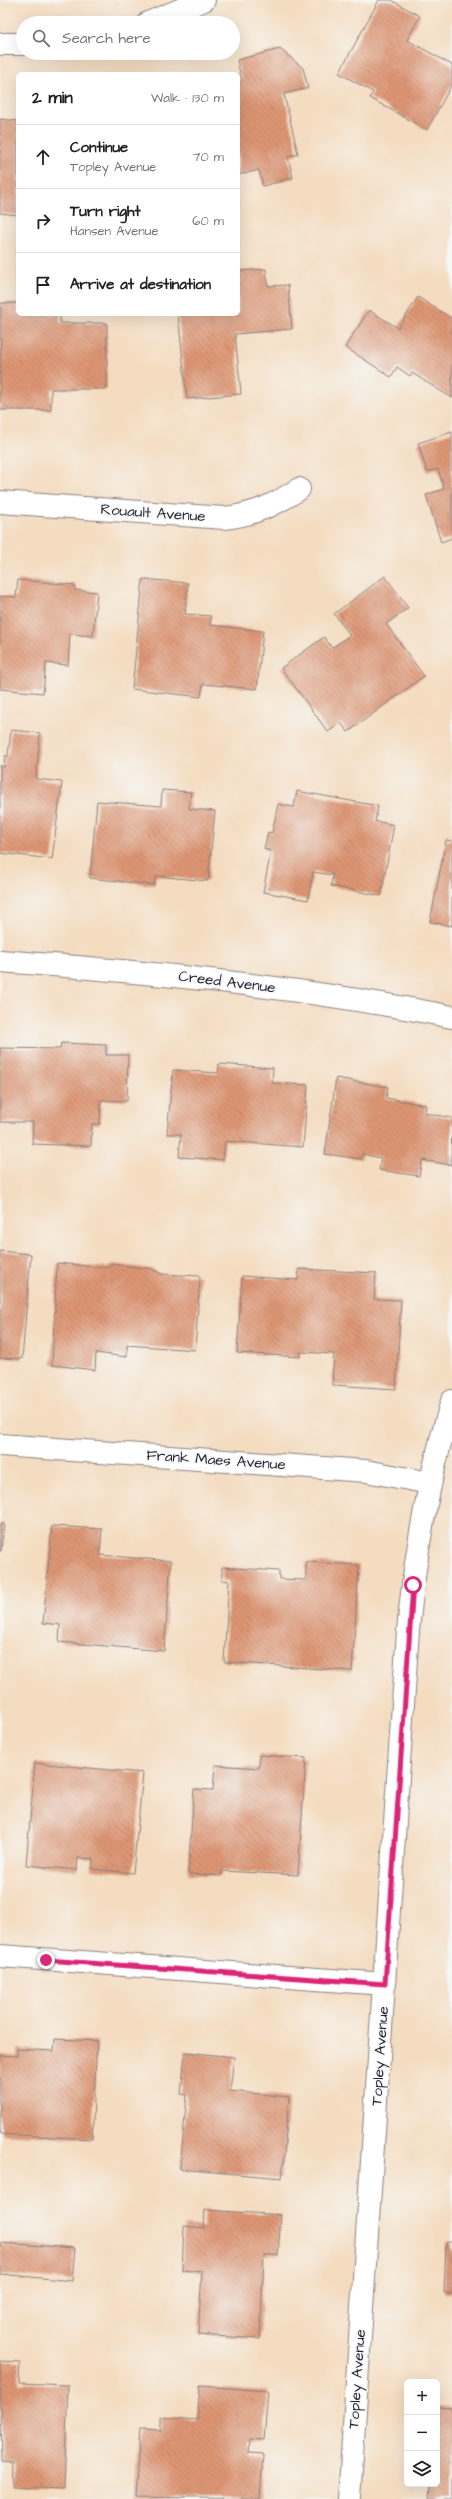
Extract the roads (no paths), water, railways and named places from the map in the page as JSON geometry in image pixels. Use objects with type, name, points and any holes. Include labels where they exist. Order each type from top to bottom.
[{"type":"street","points":[[165,16],[204,0]]},
{"type":"street","points":[[0,44],[16,44]]},
{"type":"street","name":"Rouault Avenue","points":[[0,502],[224,518],[243,516],[263,510],[299,489]]},
{"type":"street","name":"Creed Avenue","points":[[0,961],[192,978],[319,995],[452,1017]]},
{"type":"street","name":"Topley Avenue","points":[[349,2499],[408,1631],[416,1561],[430,1483],[452,1401]]},
{"type":"street","name":"Frank Maes Avenue","points":[[0,1445],[366,1471],[389,1474],[430,1483]]},
{"type":"street","points":[[0,1956],[385,1984]]}]
